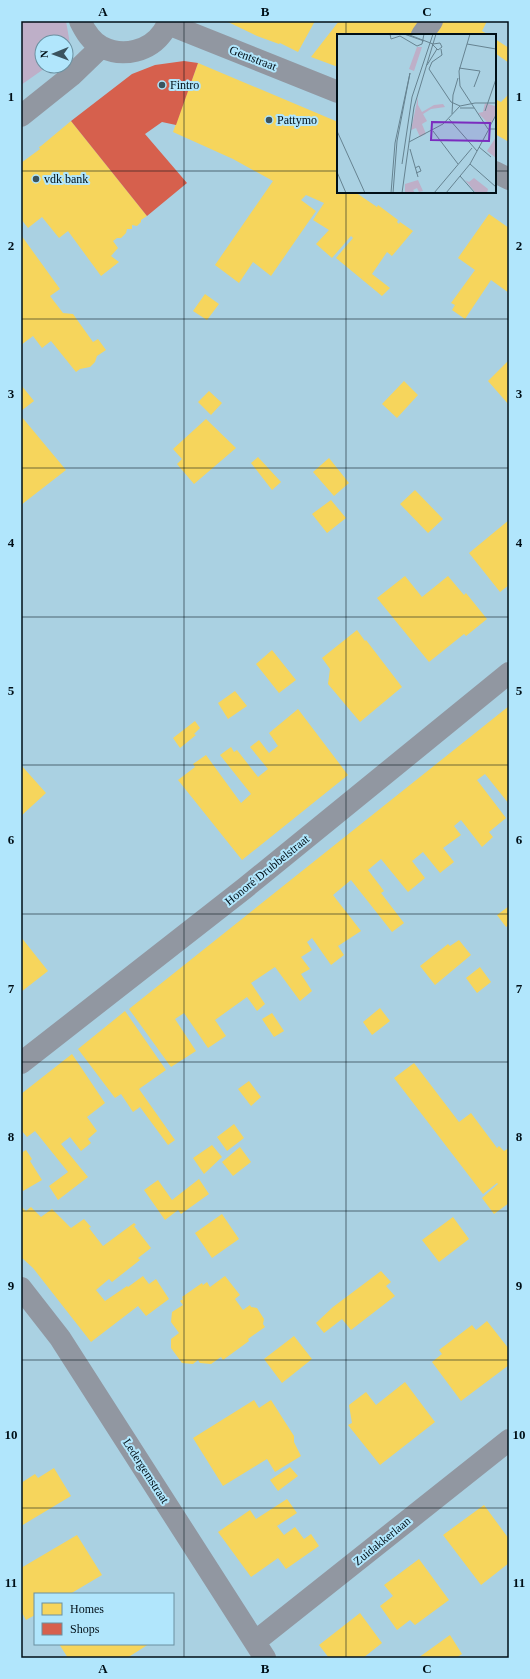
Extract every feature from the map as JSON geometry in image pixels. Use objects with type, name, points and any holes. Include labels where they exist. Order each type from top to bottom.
[{"type":"street","points":[[80,21],[88,36],[101,47],[120,53],[140,50],[157,41],[168,23]]},
{"type":"street","points":[[423,34],[432,21]]},
{"type":"street","name":"Gentstraat","points":[[168,23],[337,92]]},
{"type":"street","points":[[21,116],[70,76],[101,47]]},
{"type":"street","points":[[496,172],[509,179]]},
{"type":"street","name":"Honoré Drubbelstraat","points":[[21,1063],[245,888],[509,673]]},
{"type":"street","name":"Ledergemstraat","points":[[21,1288],[60,1338],[261,1650]]},
{"type":"street","name":"Zuidakkerlaan","points":[[261,1650],[509,1440]]},
{"type":"shaded area","points":[[21,21],[66,21],[68,34],[34,34],[34,74],[37,74],[21,85]]},
{"type":"building: Homes","points":[[226,21],[315,21],[298,52],[280,43],[279,44],[257,36]]},
{"type":"building: Homes","points":[[339,21],[421,21],[413,34],[337,34],[337,67],[311,57]]},
{"type":"building: Homes","points":[[441,21],[487,21],[482,31],[487,34],[437,34],[434,32]]},
{"type":"building: Homes","points":[[496,40],[509,48],[509,63],[496,54]]},
{"type":"building: Homes","points":[[198,63],[337,122],[337,193],[356,193],[377,207],[378,205],[398,220],[397,222],[399,224],[400,222],[413,231],[392,256],[387,252],[372,274],[390,288],[382,296],[336,258],[353,238],[351,236],[332,258],[316,244],[329,230],[313,220],[324,203],[306,195],[301,200],[316,211],[271,276],[253,262],[239,283],[215,265],[273,181],[233,159],[173,132]]},
{"type":"building: Homes","points":[[509,94],[509,142],[496,135],[496,100],[501,102]]},
{"type":"building: Homes","points":[[71,121],[147,216],[141,220],[137,226],[132,225],[132,229],[127,229],[126,233],[121,238],[117,238],[113,241],[118,248],[111,256],[119,262],[101,276],[68,231],[59,238],[42,217],[28,228],[21,219],[21,163],[40,149],[39,147]]},
{"type":"building: Homes","points":[[489,214],[509,228],[509,293],[491,280],[465,319],[452,310],[455,305],[451,303],[475,270],[458,258]]},
{"type":"building: Homes","points":[[21,235],[60,289],[50,296],[63,313],[73,314],[93,342],[98,339],[106,350],[97,356],[95,362],[90,367],[80,369],[76,372],[51,341],[42,348],[33,336],[21,345]]},
{"type":"building: Homes","points":[[205,294],[219,304],[207,320],[193,311]]},
{"type":"building: Homes","points":[[509,360],[509,405],[488,381]]},
{"type":"building: Homes","points":[[404,381],[418,395],[397,418],[382,404]]},
{"type":"building: Homes","points":[[21,385],[34,401],[21,411]]},
{"type":"building: Homes","points":[[209,391],[222,403],[211,415],[198,402]]},
{"type":"building: Homes","points":[[21,416],[66,470],[21,505]]},
{"type":"building: Homes","points":[[206,419],[236,448],[194,484],[177,464],[182,459],[173,449]]},
{"type":"building: Homes","points":[[258,457],[281,482],[272,490],[251,463]]},
{"type":"building: Homes","points":[[329,458],[349,483],[334,496],[313,472]]},
{"type":"building: Homes","points":[[415,490],[443,519],[428,533],[400,504]]},
{"type":"building: Homes","points":[[331,500],[346,518],[327,533],[312,514]]},
{"type":"building: Homes","points":[[509,520],[509,585],[500,592],[469,553]]},
{"type":"building: Homes","points":[[405,576],[422,597],[448,576],[464,595],[466,593],[487,619],[466,636],[464,634],[429,662],[377,598]]},
{"type":"building: Homes","points":[[357,630],[402,687],[360,722],[328,684],[330,669],[322,658]]},
{"type":"building: Homes","points":[[272,650],[296,680],[279,693],[256,664]]},
{"type":"building: Homes","points":[[235,691],[247,706],[228,719],[218,703]]},
{"type":"building: Homes","points":[[509,706],[509,804],[485,774],[477,780],[506,818],[489,832],[493,837],[482,847],[461,820],[454,826],[461,835],[443,848],[454,862],[440,873],[423,852],[412,861],[425,878],[408,892],[381,859],[368,870],[384,891],[381,893],[404,923],[392,932],[351,880],[333,895],[361,931],[338,946],[344,955],[331,965],[312,938],[307,942],[312,950],[301,957],[310,969],[301,974],[312,991],[300,1001],[275,967],[251,983],[265,1004],[257,1011],[247,997],[215,1020],[226,1036],[208,1048],[184,1013],[175,1019],[196,1051],[171,1067],[129,1009]]},
{"type":"building: Homes","points":[[298,709],[348,775],[242,860],[178,780],[195,767],[193,764],[206,755],[241,803],[251,794],[220,755],[231,747],[234,752],[237,750],[258,777],[268,769],[250,747],[259,740],[269,753],[278,746],[269,733]]},
{"type":"building: Homes","points":[[195,721],[200,728],[194,734],[196,735],[180,748],[173,738]]},
{"type":"building: Homes","points":[[21,765],[46,793],[21,816]]},
{"type":"building: Homes","points":[[509,906],[509,925],[506,927],[497,915]]},
{"type":"building: Homes","points":[[21,937],[48,971],[21,992]]},
{"type":"building: Homes","points":[[459,940],[471,955],[435,985],[420,966],[448,944],[450,946]]},
{"type":"building: Homes","points":[[480,967],[491,982],[477,993],[466,978]]},
{"type":"building: Homes","points":[[380,1008],[390,1021],[372,1035],[363,1022]]},
{"type":"building: Homes","points":[[125,1011],[166,1070],[139,1089],[175,1140],[168,1145],[140,1107],[133,1112],[121,1094],[115,1098],[78,1049]]},
{"type":"building: Homes","points":[[272,1013],[284,1031],[274,1037],[262,1019]]},
{"type":"building: Homes","points":[[72,1054],[105,1103],[87,1117],[97,1131],[88,1139],[91,1143],[81,1151],[70,1137],[61,1144],[88,1177],[58,1200],[49,1186],[68,1172],[35,1131],[27,1137],[21,1130],[21,1094]]},
{"type":"building: Homes","points":[[414,1063],[459,1122],[471,1113],[497,1148],[499,1146],[504,1151],[509,1148],[509,1203],[494,1214],[482,1198],[498,1184],[497,1183],[483,1194],[394,1078]]},
{"type":"building: Homes","points":[[249,1081],[261,1097],[251,1106],[238,1089]]},
{"type":"building: Homes","points":[[234,1124],[244,1138],[227,1151],[217,1137]]},
{"type":"building: Homes","points":[[212,1145],[222,1157],[204,1174],[193,1158]]},
{"type":"building: Homes","points":[[240,1147],[251,1162],[233,1176],[222,1162]]},
{"type":"building: Homes","points":[[26,1150],[32,1159],[30,1161],[42,1180],[23,1191],[21,1189],[21,1153]]},
{"type":"building: Homes","points":[[199,1179],[209,1194],[181,1214],[178,1210],[165,1220],[144,1190],[158,1180],[172,1200]]},
{"type":"building: Homes","points":[[21,1206],[26,1211],[31,1207],[41,1217],[52,1209],[71,1228],[84,1219],[103,1246],[134,1223],[136,1225],[134,1226],[151,1248],[138,1258],[140,1260],[112,1282],[109,1279],[96,1290],[105,1301],[143,1276],[149,1284],[156,1279],[169,1299],[146,1316],[138,1306],[91,1342],[33,1268],[21,1257]]},
{"type":"building: Homes","points":[[222,1214],[239,1239],[212,1258],[195,1233]]},
{"type":"building: Homes","points":[[453,1217],[469,1239],[439,1262],[422,1240]]},
{"type":"building: Homes","points":[[381,1271],[391,1282],[386,1286],[395,1296],[351,1330],[342,1319],[324,1333],[316,1323],[333,1307]]},
{"type":"building: Homes","points":[[225,1276],[240,1295],[235,1299],[243,1310],[250,1305],[251,1307],[257,1308],[264,1319],[263,1324],[265,1327],[223,1360],[221,1357],[211,1364],[200,1363],[198,1360],[193,1364],[182,1363],[171,1348],[171,1339],[179,1333],[171,1322],[172,1312],[183,1305],[180,1301],[183,1299],[182,1297],[202,1283],[203,1285],[207,1282],[210,1287]]},
{"type":"building: Homes","points":[[487,1321],[509,1349],[509,1365],[461,1401],[432,1362],[442,1354],[439,1350],[472,1325],[476,1330]]},
{"type":"building: Homes","points":[[294,1336],[312,1359],[282,1383],[264,1359]]},
{"type":"building: Homes","points":[[405,1382],[435,1422],[380,1465],[348,1425],[352,1423],[349,1405],[366,1392],[376,1405]]},
{"type":"building: Homes","points":[[254,1400],[259,1408],[271,1400],[294,1436],[294,1442],[301,1456],[275,1472],[267,1459],[223,1486],[193,1438]]},
{"type":"building: Homes","points":[[290,1467],[298,1476],[278,1491],[270,1480]]},
{"type":"building: Homes","points":[[54,1468],[71,1496],[21,1526],[21,1483],[35,1474],[38,1478]]},
{"type":"building: Homes","points":[[287,1499],[297,1513],[277,1526],[284,1535],[295,1527],[304,1539],[311,1534],[319,1546],[286,1569],[278,1558],[251,1577],[218,1532],[250,1510],[256,1519]]},
{"type":"building: Homes","points":[[484,1505],[509,1539],[509,1563],[481,1585],[443,1535]]},
{"type":"building: Homes","points":[[77,1535],[102,1575],[72,1593],[34,1593],[34,1616],[26,1620],[21,1611],[21,1568]]},
{"type":"building: Homes","points":[[419,1559],[449,1600],[415,1625],[410,1620],[397,1630],[380,1606],[393,1596],[384,1585]]},
{"type":"building: Homes","points":[[360,1613],[382,1643],[363,1658],[329,1658],[319,1645]]},
{"type":"building: Homes","points":[[450,1635],[462,1654],[456,1658],[418,1658]]},
{"type":"building: Homes","points":[[60,1645],[147,1645],[127,1658],[68,1658]]},
{"type":"building: Shops","points":[[184,61],[198,63],[176,125],[162,122],[145,134],[187,183],[147,216],[71,121],[132,74],[155,65]]},
{"type":"place","name":"Fintro","points":[[162,85]]},
{"type":"place","name":"Pattymo","points":[[269,120]]},
{"type":"place","name":"vdk bank","points":[[36,179]]}]
